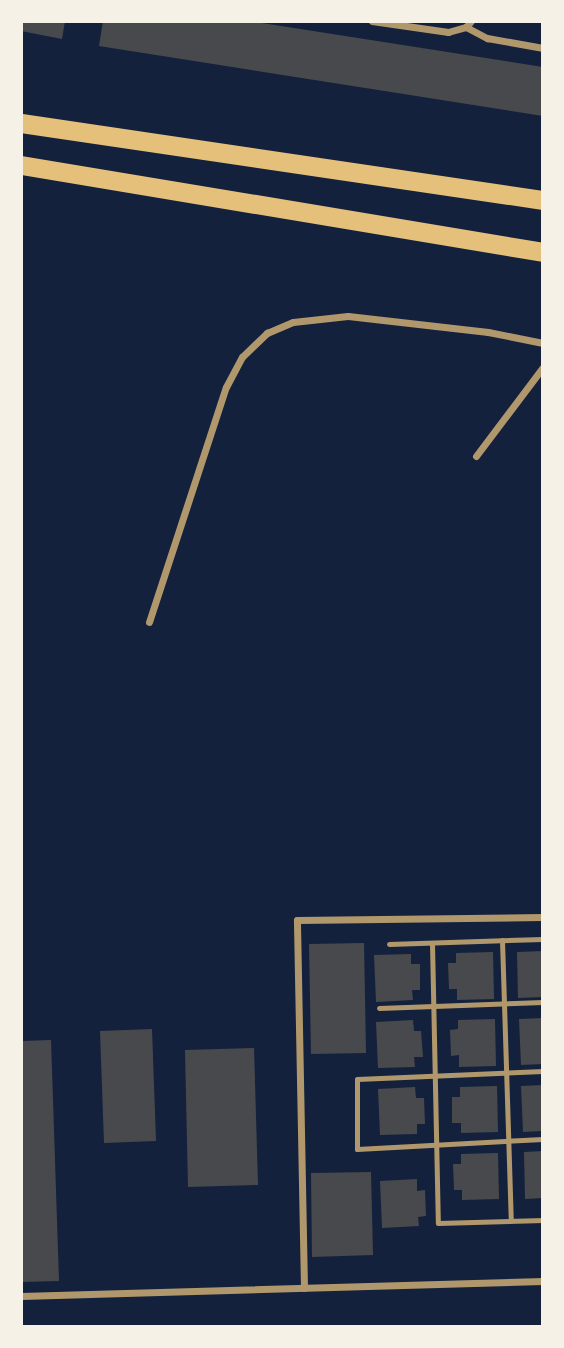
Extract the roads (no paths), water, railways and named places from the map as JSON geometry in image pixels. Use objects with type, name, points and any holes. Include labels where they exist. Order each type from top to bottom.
[{"type":"highway","points":[[21,123],[543,200]]},
{"type":"highway","points":[[21,165],[543,252]]},
{"type":"street","points":[[372,21],[440,32],[469,24],[487,38],[543,48]]},
{"type":"street","points":[[149,622],[226,387],[242,357],[267,333],[300,320],[348,316],[488,332],[543,343]]},
{"type":"street","points":[[475,456],[543,367]]},
{"type":"street","points":[[304,1288],[297,920],[543,917]]},
{"type":"street","points":[[21,1296],[543,1282]]},
{"type":"lane","points":[[389,944],[543,939]]},
{"type":"lane","points":[[502,940],[511,1221]]},
{"type":"lane","points":[[432,943],[439,1223],[543,1220]]},
{"type":"lane","points":[[379,1008],[543,1002]]},
{"type":"lane","points":[[543,1071],[357,1079],[357,1149],[543,1139]]}]
